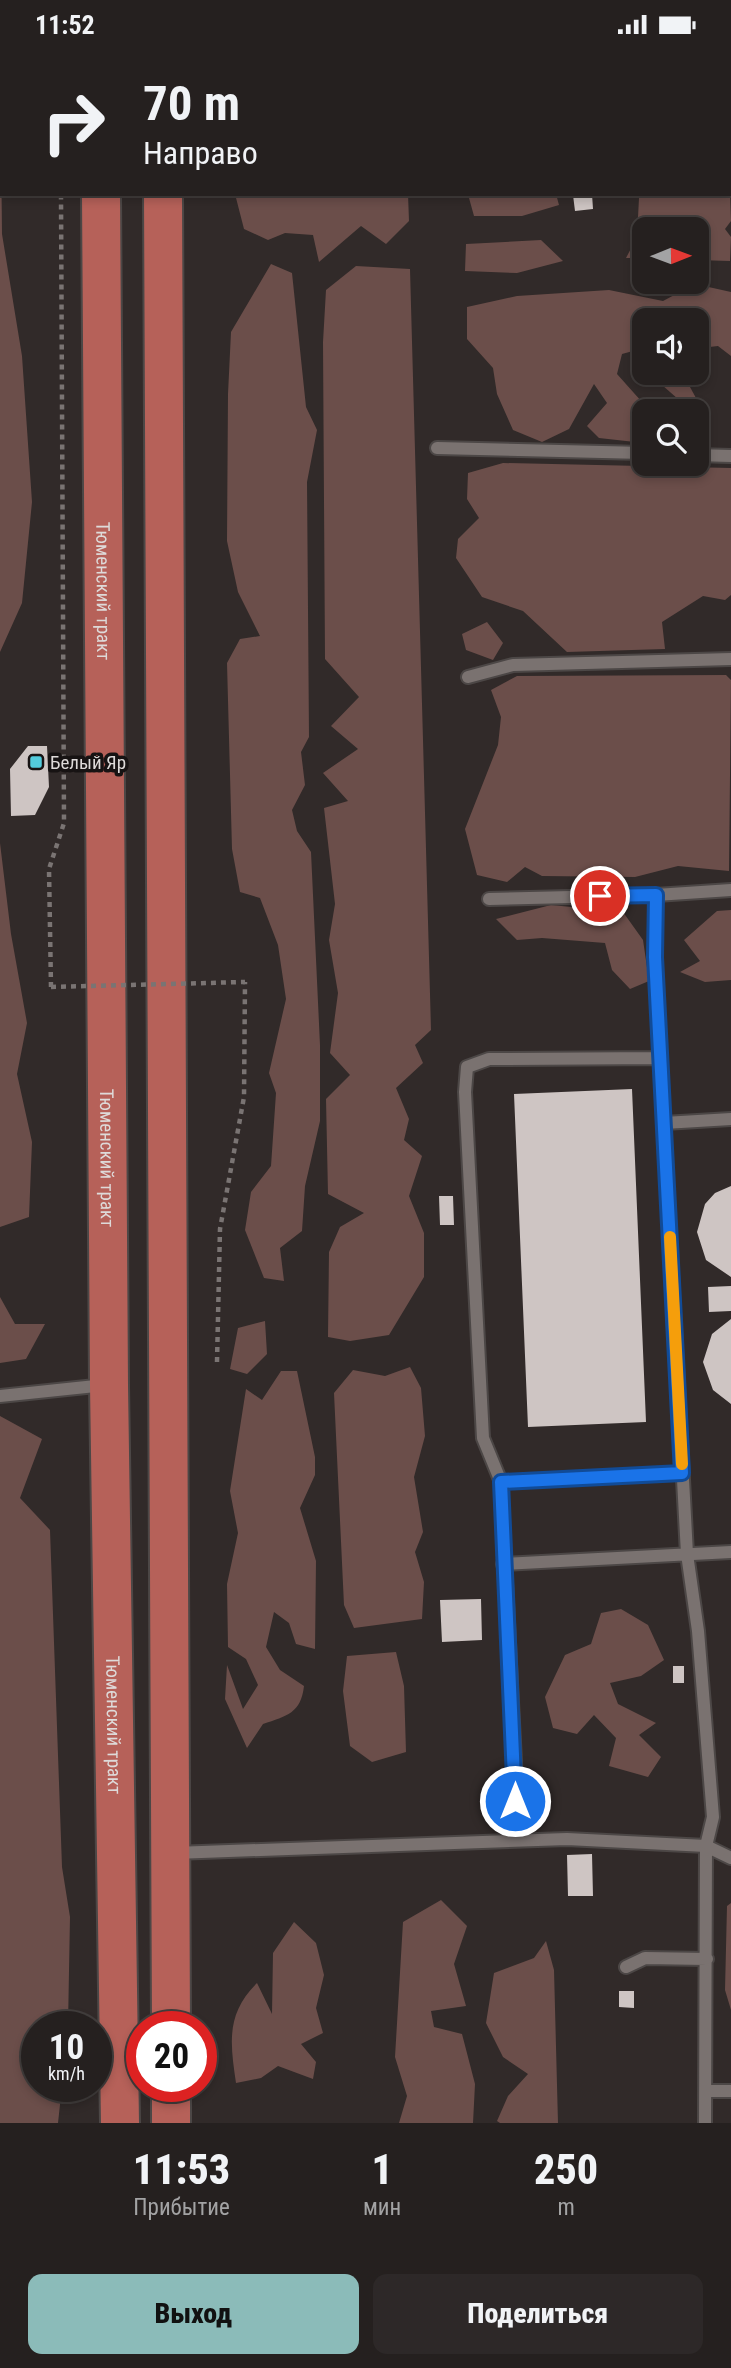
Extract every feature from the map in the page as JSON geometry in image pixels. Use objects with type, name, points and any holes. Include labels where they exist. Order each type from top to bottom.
[{"type":"main road","name":"Тюменский тракт","points":[[101,196],[109,1385],[120,2123]]},
{"type":"main road","points":[[163,196],[171,2011]]},
{"type":"main road","points":[[171,2102],[172,2123]]},
{"type":"lane","points":[[436,449],[632,453]]},
{"type":"lane","points":[[709,455],[731,456]]},
{"type":"lane","points":[[468,677],[513,665],[731,659]]},
{"type":"lane","points":[[489,899],[656,895],[731,890]]},
{"type":"lane","points":[[656,895],[660,1058],[687,1554],[698,1631],[713,1817],[706,1846],[705,2123]]},
{"type":"lane","points":[[514,1839],[516,1782],[501,1482],[482,1438],[465,1092],[467,1067],[489,1059],[660,1058]]},
{"type":"lane","points":[[664,1123],[731,1119]]},
{"type":"lane","points":[[0,1396],[109,1385]]},
{"type":"lane","points":[[501,1482],[682,1473]]},
{"type":"lane","points":[[503,1564],[731,1552]]},
{"type":"lane","points":[[170,1854],[514,1839],[706,1846],[731,1859]]},
{"type":"lane","points":[[626,1966],[645,1958],[707,1959]]},
{"type":"lane","points":[[706,2091],[731,2091]]},
{"type":"path","points":[[61,196],[64,823],[49,869],[51,987],[245,982],[244,1097],[220,1229],[216,1362]]},
{"type":"shaded area","points":[[2,196],[2,234],[22,356],[32,502],[22,603],[0,652]]},
{"type":"shaded area","points":[[236,196],[408,196],[409,221],[386,244],[361,226],[319,262],[313,235],[285,233],[268,240],[244,229]]},
{"type":"shaded area","points":[[557,196],[559,205],[522,216],[474,216],[469,198]]},
{"type":"shaded area","points":[[730,196],[731,221],[725,229],[731,237],[730,261],[709,260],[709,217],[638,217],[639,198]]},
{"type":"shaded area","points":[[541,240],[563,261],[517,273],[465,271],[466,244]]},
{"type":"shaded area","points":[[632,247],[632,258],[626,258]]},
{"type":"shaded area","points":[[271,264],[292,273],[306,407],[317,430],[307,482],[309,737],[301,752],[305,785],[292,810],[297,831],[311,852],[320,1045],[320,1121],[305,1186],[302,1231],[280,1248],[284,1281],[264,1278],[245,1230],[251,1192],[271,1166],[276,1093],[269,1073],[286,999],[278,945],[260,898],[240,892],[232,849],[227,663],[240,639],[260,636],[238,592],[227,541],[231,332]]},
{"type":"shaded area","points":[[356,266],[410,269],[431,1030],[415,1045],[423,1063],[396,1088],[409,1119],[404,1140],[422,1156],[409,1196],[424,1233],[424,1277],[389,1335],[350,1341],[328,1337],[329,1252],[340,1227],[364,1213],[328,1194],[326,1099],[350,1075],[330,1053],[338,993],[329,940],[335,904],[324,808],[348,801],[323,773],[358,749],[331,726],[359,697],[325,659],[323,342],[326,290]]},
{"type":"shaded area","points":[[709,287],[731,292],[731,356],[718,346],[709,347],[709,308],[632,308],[632,351],[622,354],[617,374],[639,399],[632,399],[632,442],[599,438],[587,426],[607,403],[594,384],[569,429],[542,442],[513,430],[497,394],[493,368],[467,339],[467,307],[517,296],[609,290],[663,301],[676,294],[709,294]]},
{"type":"shaded area","points":[[662,385],[689,385],[696,399],[678,399]]},
{"type":"shaded area","points":[[503,463],[632,466],[632,476],[709,476],[709,468],[731,468],[731,595],[725,600],[703,596],[662,622],[665,649],[567,652],[523,611],[482,597],[456,558],[458,539],[479,518],[467,499],[468,473]]},
{"type":"shaded area","points":[[487,622],[503,643],[493,660],[466,650],[462,634]]},
{"type":"shaded area","points":[[726,675],[731,680],[729,871],[678,866],[635,877],[542,876],[525,867],[507,882],[477,875],[465,829],[498,745],[501,717],[491,690],[517,676]]},
{"type":"shaded area","points":[[0,843],[11,934],[27,1023],[17,1074],[32,1142],[29,1217],[0,1227]]},
{"type":"shaded area","points":[[551,905],[623,912],[643,940],[649,981],[630,989],[612,970],[605,943],[542,938],[517,940],[496,919]]},
{"type":"shaded area","points":[[731,910],[731,980],[705,982],[680,972],[700,961],[684,940],[717,911]]},
{"type":"shaded area","points":[[0,1297],[15,1324],[45,1324],[26,1359],[0,1363]]},
{"type":"shaded area","points":[[265,1321],[267,1354],[247,1374],[230,1369],[238,1328]]},
{"type":"shaded area","points":[[410,1367],[421,1388],[425,1436],[414,1477],[423,1532],[415,1552],[424,1582],[422,1619],[354,1628],[344,1605],[334,1393],[353,1370],[385,1376]]},
{"type":"shaded area","points":[[281,1371],[297,1371],[315,1457],[315,1475],[300,1508],[316,1561],[315,1649],[296,1644],[289,1623],[274,1612],[266,1647],[280,1670],[304,1686],[296,1708],[263,1724],[247,1748],[225,1699],[227,1665],[243,1709],[258,1685],[246,1659],[228,1647],[227,1584],[238,1533],[230,1491],[246,1389],[262,1400]]},
{"type":"shaded area","points":[[0,1416],[42,1439],[20,1498],[50,1530],[62,1867],[70,1917],[68,2011],[21,2011],[21,2102],[60,2102],[58,2123],[0,2123]]},
{"type":"shaded area","points":[[621,1609],[648,1625],[664,1660],[641,1676],[610,1683],[618,1704],[656,1723],[639,1735],[661,1757],[648,1777],[609,1766],[616,1738],[594,1715],[577,1734],[553,1728],[545,1697],[565,1655],[591,1644],[601,1613]]},
{"type":"shaded area","points":[[396,1652],[404,1686],[406,1752],[372,1762],[350,1746],[343,1691],[347,1656]]},
{"type":"shaded area","points":[[441,1900],[467,1926],[454,1964],[466,2006],[431,2011],[434,2027],[462,2034],[475,2084],[473,2123],[399,2123],[407,2096],[395,2057],[403,1922]]},
{"type":"shaded area","points":[[731,1903],[731,2010],[725,1990],[727,1906]]},
{"type":"shaded area","points":[[294,1922],[316,1943],[324,1975],[316,2008],[323,2033],[301,2044],[316,2062],[313,2079],[278,2066],[261,2078],[236,2083],[232,2054],[235,2017],[257,1983],[272,2014],[273,1953]]},
{"type":"shaded area","points":[[546,1941],[554,1970],[558,2123],[500,2123],[497,2121],[508,2096],[528,2074],[503,2057],[486,2023],[494,1973],[534,1958]]},
{"type":"building","points":[[573,196],[592,196],[593,209],[575,211]]},
{"type":"building","points":[[28,746],[47,746],[49,787],[35,815],[11,816],[10,769]]},
{"type":"building","points":[[632,1089],[646,1422],[528,1427],[514,1094]]},
{"type":"building","points":[[731,1186],[731,1277],[706,1260],[697,1232],[705,1204],[715,1193]]},
{"type":"building","points":[[439,1196],[453,1196],[454,1225],[440,1225]]},
{"type":"building","points":[[731,1286],[731,1311],[709,1312],[708,1287]]},
{"type":"building","points":[[731,1319],[731,1404],[713,1390],[703,1362],[712,1334]]},
{"type":"building","points":[[481,1599],[482,1640],[442,1642],[440,1600]]},
{"type":"building","points":[[673,1666],[684,1666],[684,1683],[673,1683]]},
{"type":"building","points":[[592,1854],[593,1896],[568,1896],[567,1855]]},
{"type":"building","points":[[619,1991],[634,1991],[634,2008],[619,2007]]},
{"type":"slow traffic","points":[[670,1237],[682,1464]]},
{"type":"place","name":"Белый Яр","points":[[36,762]]},
{"type":"route","points":[[515,1801],[501,1482],[682,1473],[655,957],[656,895],[600,896]]}]
